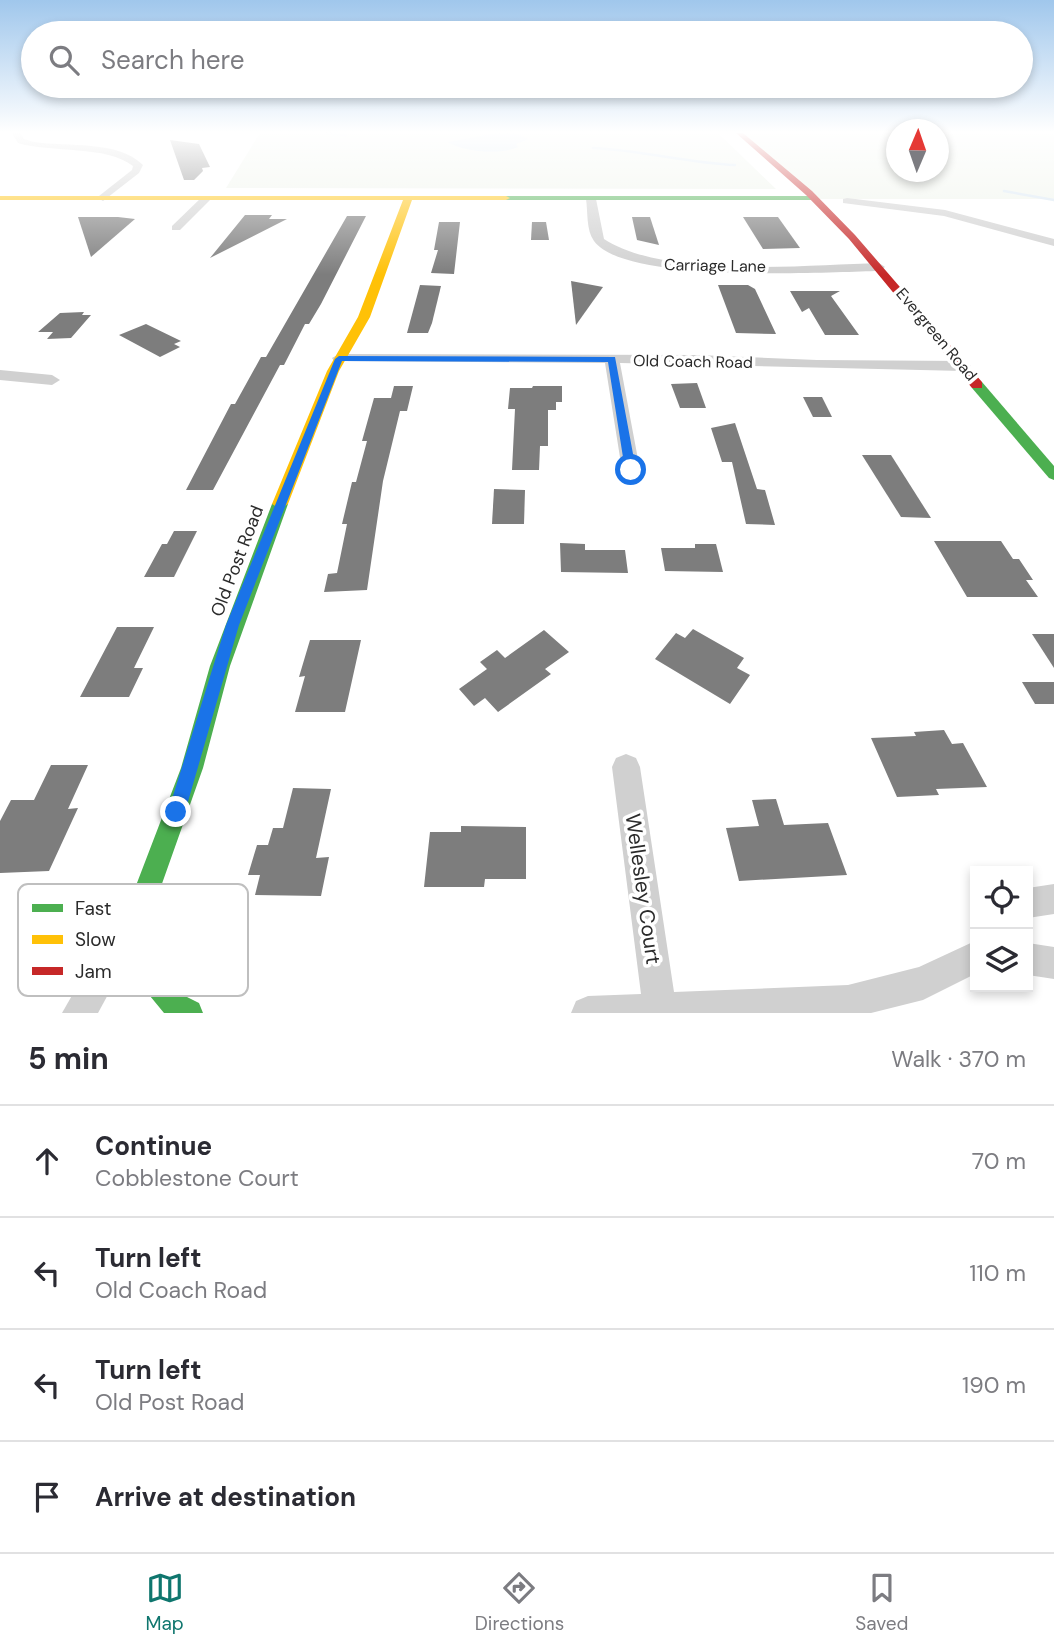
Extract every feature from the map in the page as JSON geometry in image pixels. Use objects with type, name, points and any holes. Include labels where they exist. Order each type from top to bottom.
[{"type":"street","points":[[103,198],[125,180]]},
{"type":"street","name":"Evergreen Road","points":[[794,180],[814,198],[879,267],[1054,475]]},
{"type":"street","points":[[0,198],[814,198]]},
{"type":"street","points":[[176,228],[206,198]]},
{"type":"street","name":"Old Post Road","points":[[149,884],[192,768],[233,625],[339,359],[364,317],[408,199]]},
{"type":"street","name":"Carriage Lane","points":[[591,199],[601,242],[621,255],[641,261],[691,266],[879,267]]},
{"type":"street","points":[[847,201],[945,213],[1054,243]]},
{"type":"street","name":"Old Coach Road","points":[[339,359],[612,359],[963,366]]},
{"type":"street","points":[[612,359],[631,470]]},
{"type":"street","points":[[0,375],[52,380]]},
{"type":"street","name":"Wellesley Court","points":[[626,767],[660,1011]]},
{"type":"street","points":[[1033,902],[1054,899]]},
{"type":"street","points":[[588,1013],[848,1002],[923,983],[970,960]]},
{"type":"street","points":[[1033,960],[1054,963]]},
{"type":"street","points":[[79,1013],[89,996]]},
{"type":"street","name":"Old Post Road","points":[[168,996],[177,1007],[189,1013]]},
{"type":"shaded area","points":[[231,180],[767,180],[776,189],[226,188]]},
{"type":"shaded area","points":[[796,180],[1054,180],[1054,199],[818,199]]},
{"type":"building","points":[[245,215],[272,215],[269,219],[287,219],[210,258]]},
{"type":"building","points":[[347,216],[366,216],[321,304],[309,324],[305,324],[284,365],[280,365],[213,490],[186,490],[231,404],[235,404],[261,357],[266,357]]},
{"type":"building","points":[[78,217],[118,217],[135,219],[91,257]]},
{"type":"building","points":[[632,217],[650,217],[659,245],[637,240]]},
{"type":"building","points":[[743,217],[778,217],[800,248],[763,249]]},
{"type":"building","points":[[439,222],[460,222],[454,274],[431,273],[438,250],[434,250]]},
{"type":"building","points":[[532,222],[546,222],[549,240],[531,240]]},
{"type":"building","points":[[571,281],[603,287],[576,325]]},
{"type":"building","points":[[420,285],[441,286],[432,323],[428,333],[407,333]]},
{"type":"building","points":[[718,285],[748,285],[755,289],[776,334],[736,333]]},
{"type":"building","points":[[790,291],[840,291],[831,296],[859,335],[825,335],[809,308],[802,312]]},
{"type":"building","points":[[84,312],[82,315],[91,315],[71,338],[47,339],[53,332],[38,332],[60,313]]},
{"type":"building","points":[[146,324],[181,341],[174,344],[180,347],[160,357],[119,335]]},
{"type":"building","points":[[697,383],[706,408],[680,408],[671,384]]},
{"type":"building","points":[[394,386],[413,386],[407,411],[400,411],[383,481],[367,590],[324,592],[328,574],[337,573],[347,524],[342,524],[352,482],[356,482],[367,441],[362,441],[374,398],[391,398]]},
{"type":"building","points":[[562,386],[562,402],[556,402],[556,410],[548,410],[548,446],[540,446],[539,470],[512,470],[515,409],[508,409],[510,388]]},
{"type":"building","points":[[803,397],[822,397],[832,417],[813,417]]},
{"type":"building","points":[[735,423],[757,489],[765,490],[775,525],[746,524],[732,462],[722,462],[711,428]]},
{"type":"building","points":[[862,455],[891,455],[931,518],[901,517]]},
{"type":"building","points":[[494,489],[525,490],[524,524],[492,524]]},
{"type":"building","points":[[174,531],[197,531],[174,577],[144,577],[162,544],[167,544]]},
{"type":"building","points":[[934,541],[1001,541],[1013,559],[1019,559],[1033,580],[1026,580],[1038,597],[967,597]]},
{"type":"building","points":[[560,543],[585,544],[585,550],[625,550],[628,573],[561,572]]},
{"type":"building","points":[[695,544],[716,544],[723,572],[665,571],[661,548],[695,548]]},
{"type":"building","points":[[117,627],[154,627],[134,668],[143,668],[129,697],[80,697]]},
{"type":"building","points":[[693,629],[744,658],[737,668],[750,675],[730,704],[655,659],[676,633],[685,638]]},
{"type":"building","points":[[544,630],[569,652],[545,669],[551,674],[498,712],[485,698],[474,706],[459,689],[487,669],[480,662],[497,650],[505,658]]},
{"type":"building","points":[[1032,634],[1054,634],[1054,668]]},
{"type":"building","points":[[310,640],[361,640],[345,712],[295,712],[305,676],[299,677]]},
{"type":"building","points":[[1022,682],[1054,682],[1054,704],[1035,704]]},
{"type":"building","points":[[944,730],[952,744],[963,743],[987,787],[936,789],[939,795],[897,797],[871,738],[916,736],[914,732]]},
{"type":"building","points":[[51,765],[88,765],[68,809],[78,808],[49,871],[0,873],[0,821],[11,800],[34,800]]},
{"type":"building","points":[[293,788],[331,789],[316,858],[329,857],[321,896],[255,895],[260,875],[248,875],[257,845],[268,845],[273,828],[283,828]]},
{"type":"building","points":[[776,799],[784,825],[828,823],[847,875],[739,881],[726,828],[759,826],[752,800]]},
{"type":"building","points":[[461,826],[526,827],[526,879],[485,879],[484,887],[424,887],[430,832],[461,832]]},
{"type":"waterway","points":[[1004,191],[1054,200]]},
{"type":"traffic: fast","points":[[506,198],[814,198]]},
{"type":"traffic: fast","points":[[977,385],[1054,475]]},
{"type":"traffic: fast","points":[[149,884],[192,768],[220,666],[280,504]]},
{"type":"traffic: fast","points":[[168,996],[177,1007],[189,1013]]},
{"type":"traffic: slow","points":[[0,198],[506,198]]},
{"type":"traffic: slow","points":[[280,504],[333,371],[364,317],[408,199]]},
{"type":"traffic: jam","points":[[794,180],[852,237],[977,385]]},
{"type":"route","points":[[176,812],[192,768],[233,625],[339,359],[612,359],[631,470]]}]
